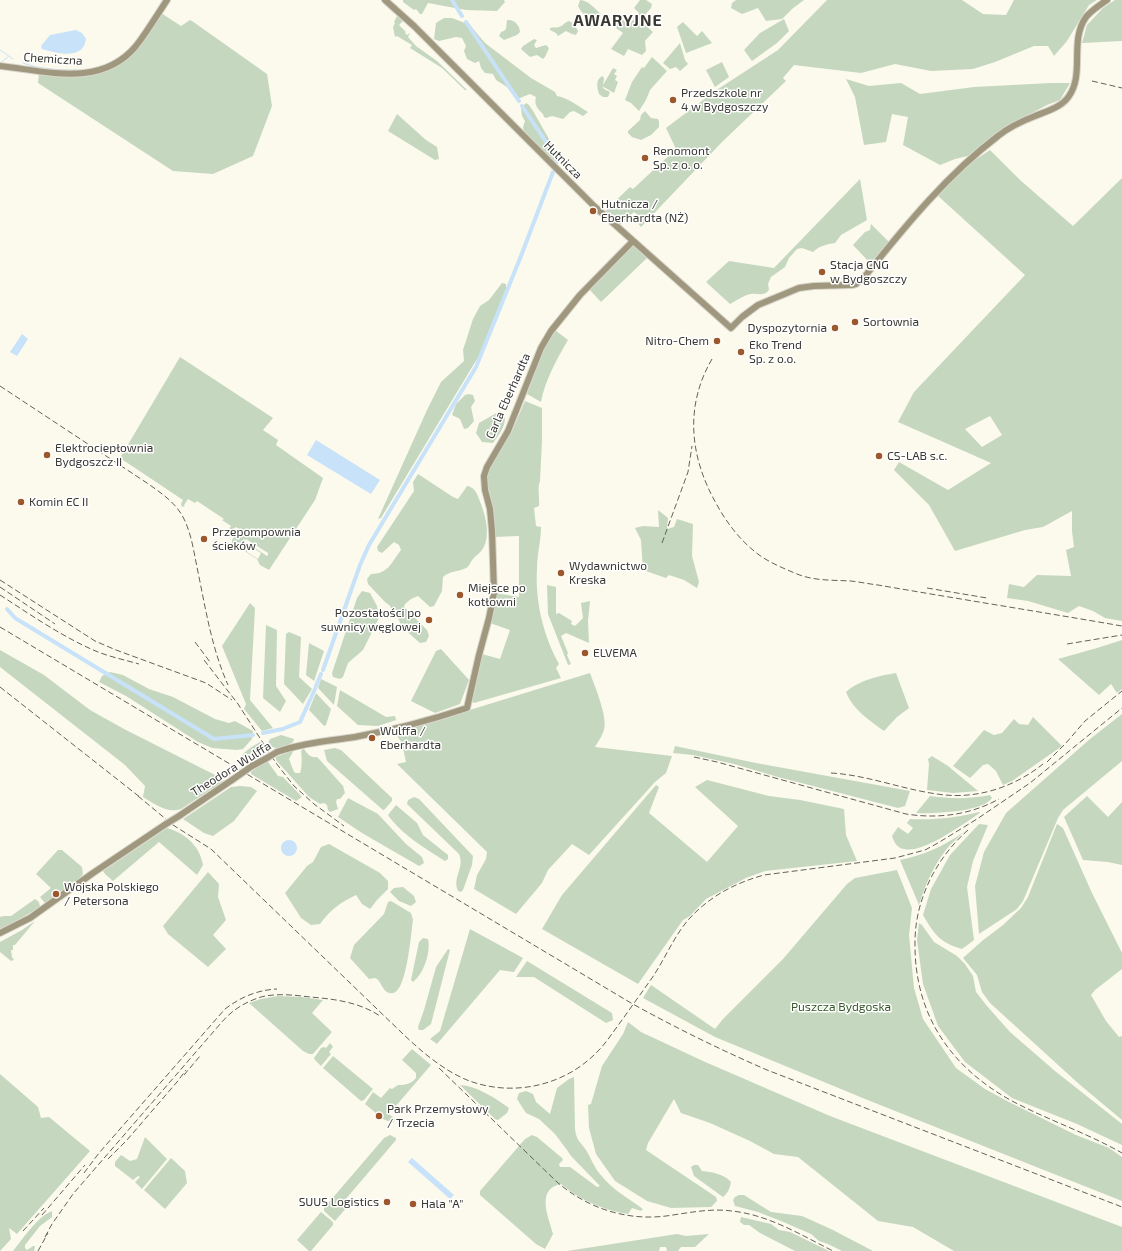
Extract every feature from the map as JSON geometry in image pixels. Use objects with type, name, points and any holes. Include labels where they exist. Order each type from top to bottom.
[{"type":"street","name":"Chemiczna","points":[[0,66],[71,74],[89,73],[106,69],[120,61],[136,46],[167,0]]},
{"type":"street","name":"Hutnicza","points":[[385,0],[414,26],[594,206],[731,328],[742,317],[758,305],[799,288],[856,284],[866,275],[936,193],[972,158],[1007,129],[1057,107],[1069,97],[1075,83],[1077,71],[1077,47],[1080,29],[1089,14],[1108,0]]},
{"type":"street","name":"Carla Eberhardta","points":[[467,708],[494,593],[492,531],[484,476],[487,467],[508,431],[541,348],[551,331],[580,295],[633,241]]},
{"type":"street","name":"Theodora Wulffa","points":[[0,934],[30,918],[93,873],[252,766],[277,752],[296,746],[401,727],[467,708]]},
{"type":"green space","points":[[403,0],[504,0],[505,2],[497,11],[466,10],[428,3],[422,14],[420,14],[416,9],[414,10],[403,2]]},
{"type":"green space","points":[[580,0],[589,3],[601,14],[597,21],[588,18],[581,11],[578,6]]},
{"type":"green space","points":[[640,0],[646,0],[652,4],[651,8],[644,16],[645,25],[653,32],[645,41],[646,51],[642,55],[628,49],[624,56],[611,49],[623,33],[616,28],[616,25],[622,19],[629,25],[639,13],[634,8]]},
{"type":"green space","points":[[736,0],[804,0],[782,19],[766,21],[758,8],[742,14],[731,8],[732,3]]},
{"type":"green space","points":[[827,0],[962,0],[983,14],[1006,15],[1014,0],[1097,0],[1089,5],[1067,41],[1054,56],[1048,46],[1034,46],[995,62],[973,69],[931,71],[895,64],[861,73],[794,65],[783,78],[786,81],[722,142],[641,227],[635,220],[639,216],[634,212],[620,225],[604,212],[630,187],[633,189],[676,149],[666,128],[715,91],[778,50]]},
{"type":"green space","points":[[1115,0],[1122,0],[1122,41],[1082,43],[1087,25],[1103,8]]},
{"type":"green space","points":[[161,13],[181,26],[190,20],[192,21],[267,74],[272,106],[253,156],[213,174],[173,171],[38,83],[39,73],[62,76],[86,76],[97,74],[118,65],[127,58]]},
{"type":"green space","points":[[397,16],[404,20],[399,25],[407,35],[410,33],[408,37],[416,46],[437,61],[467,90],[465,90],[442,68],[410,48],[412,45],[397,36],[395,37],[393,27]]},
{"type":"green space","points":[[444,18],[452,18],[470,25],[485,43],[531,78],[555,92],[557,96],[569,100],[588,112],[583,116],[574,111],[570,112],[563,119],[552,116],[546,118],[544,117],[536,106],[536,97],[530,94],[520,98],[515,98],[507,87],[496,80],[493,74],[485,73],[481,68],[479,61],[475,63],[467,59],[464,51],[466,46],[462,38],[456,37],[439,41],[434,39],[436,23]]},
{"type":"green space","points":[[784,19],[789,31],[777,43],[752,61],[744,50],[760,33]]},
{"type":"green space","points":[[507,20],[512,20],[516,23],[520,32],[517,35],[504,40],[499,36],[501,32],[506,29]]},
{"type":"green space","points":[[569,21],[574,24],[578,31],[576,35],[566,31],[558,36],[550,30],[550,28],[560,26]]},
{"type":"green space","points":[[683,22],[697,36],[702,31],[712,43],[686,53],[677,27]]},
{"type":"green space","points":[[534,39],[537,40],[534,45],[536,48],[546,45],[549,48],[543,59],[537,55],[530,57],[521,49]]},
{"type":"green space","points":[[680,43],[685,60],[688,64],[680,71],[676,67],[670,69],[663,63]]},
{"type":"green space","points":[[652,57],[667,71],[650,90],[639,111],[631,103],[625,100],[632,82],[642,67],[644,68]]},
{"type":"green space","points":[[722,62],[729,77],[715,87],[706,70]]},
{"type":"green space","points":[[613,68],[617,70],[614,74],[617,76],[615,80],[618,82],[614,93],[602,86],[610,92],[608,97],[603,97],[599,94],[597,86],[598,81],[600,77],[603,76],[603,85]]},
{"type":"green space","points":[[846,79],[869,86],[901,83],[920,94],[974,87],[1070,83],[1060,100],[1047,105],[1006,127],[972,155],[955,159],[940,165],[903,145],[908,117],[892,114],[886,142],[864,145],[855,97]]},
{"type":"green space","points":[[526,103],[533,111],[557,153],[558,159],[553,162],[524,131],[523,127],[525,121],[522,116],[521,108]]},
{"type":"green space","points":[[645,111],[651,118],[658,119],[659,127],[651,135],[641,140],[632,137],[628,131],[640,120],[641,115]]},
{"type":"green space","points":[[397,114],[426,140],[437,147],[439,159],[435,160],[388,131]]},
{"type":"green space","points":[[990,150],[1020,180],[1073,226],[1122,178],[1122,621],[1105,618],[1093,611],[1079,606],[1068,613],[1028,601],[1007,598],[1009,584],[1024,587],[1037,575],[1071,576],[1066,550],[1074,547],[1072,511],[1043,527],[1025,530],[955,551],[929,505],[894,470],[899,462],[948,490],[991,463],[898,422],[914,392],[1025,275],[937,195],[969,164]],"holes":[[[990,416],[1002,435],[982,447],[965,429]]]},
{"type":"green space","points":[[860,179],[867,220],[841,235],[835,243],[818,248],[813,252],[802,248],[797,249],[789,258],[785,267],[771,277],[768,284],[769,290],[767,292],[763,294],[748,295],[730,304],[706,282],[729,261],[774,268]]},
{"type":"green space","points":[[871,224],[890,243],[871,264],[853,245],[865,232],[870,230]]},
{"type":"green space","points":[[633,245],[647,258],[601,302],[589,289]]},
{"type":"green space","points":[[502,283],[506,284],[506,290],[480,354],[381,518],[378,519],[441,382],[464,361],[463,350],[473,319],[480,306],[489,300]]},
{"type":"green space","points":[[555,330],[568,340],[548,378],[541,402],[527,394],[543,348]]},
{"type":"green space","points":[[180,357],[273,418],[263,430],[278,440],[276,445],[323,478],[315,500],[269,570],[260,565],[257,559],[246,552],[245,550],[248,550],[247,552],[258,559],[261,553],[251,547],[267,556],[268,553],[246,539],[242,549],[232,543],[232,540],[239,529],[236,527],[232,531],[229,529],[231,526],[222,520],[224,519],[197,501],[195,503],[188,499],[184,505],[185,506],[182,507],[181,504],[183,500],[120,458]]},
{"type":"green space","points":[[465,395],[473,395],[475,401],[471,407],[474,421],[468,428],[464,429],[460,419],[452,415],[456,404]]},
{"type":"green space","points":[[525,401],[542,408],[539,506],[534,508],[536,526],[541,527],[537,563],[537,593],[544,630],[559,664],[556,668],[561,678],[474,703],[471,701],[482,654],[500,659],[510,630],[490,623],[495,593],[519,597],[519,536],[494,537],[485,487],[488,469],[513,429]]},
{"type":"green space","points":[[500,411],[505,418],[501,431],[493,443],[482,442],[476,433],[479,423]]},
{"type":"green space","points":[[418,474],[458,499],[467,486],[473,488],[478,495],[487,527],[485,545],[468,566],[443,577],[442,591],[434,606],[430,607],[418,596],[405,604],[404,607],[427,630],[429,636],[426,642],[420,643],[403,628],[395,613],[368,584],[367,579],[371,574],[377,574],[389,567],[401,550],[399,545],[394,542],[382,553],[378,551],[377,547],[414,491],[413,482]]},
{"type":"green space","points":[[658,510],[668,518],[667,529],[674,527],[677,519],[693,524],[692,556],[699,582],[697,588],[684,580],[669,575],[666,578],[643,570],[641,540],[635,528],[643,526],[659,527]]},
{"type":"green space","points":[[547,585],[556,587],[556,614],[559,613],[572,621],[571,624],[575,626],[583,618],[581,603],[590,601],[588,621],[589,643],[566,633],[561,636],[571,664],[568,665],[548,614]]},
{"type":"green space","points":[[362,591],[370,593],[377,606],[379,618],[363,650],[348,663],[343,677],[340,679],[333,677],[332,673],[357,598]]},
{"type":"green space","points":[[250,603],[255,608],[250,700],[273,728],[262,731],[244,709],[246,704],[222,646]]},
{"type":"green space","points":[[266,625],[277,630],[276,686],[286,701],[280,712],[263,698]]},
{"type":"green space","points":[[289,632],[301,637],[299,677],[312,689],[303,704],[284,684],[286,634]]},
{"type":"green space","points":[[1122,640],[1122,689],[1117,693],[1111,684],[1099,695],[1058,659],[1097,648]]},
{"type":"green space","points":[[309,643],[324,651],[314,681],[306,675]]},
{"type":"green space","points":[[441,649],[469,680],[460,704],[435,713],[411,701],[436,651]]},
{"type":"green space","points":[[0,650],[44,675],[90,710],[221,778],[224,781],[181,809],[171,810],[161,808],[152,803],[143,797],[145,786],[125,765],[0,667]]},
{"type":"green space","points":[[110,672],[123,675],[149,689],[173,697],[215,719],[229,723],[235,721],[253,731],[252,739],[243,749],[237,750],[212,748],[198,742],[126,696],[99,682],[102,676]]},
{"type":"green space","points":[[590,673],[600,702],[605,724],[604,730],[595,747],[672,756],[666,773],[655,782],[589,855],[572,844],[548,870],[542,883],[516,914],[474,889],[477,875],[486,859],[487,852],[397,764],[406,762],[402,743],[395,733]]},
{"type":"green space","points":[[896,673],[909,708],[897,717],[884,731],[867,719],[857,709],[846,692],[857,684],[876,677]]},
{"type":"green space","points":[[321,679],[337,687],[334,705],[318,688]]},
{"type":"green space","points":[[340,690],[386,717],[395,716],[396,720],[378,726],[358,725],[337,706]]},
{"type":"green space","points":[[316,693],[331,709],[326,725],[324,726],[309,710]]},
{"type":"green space","points":[[1122,714],[1122,761],[1063,810],[1058,818],[1023,901],[1017,909],[979,934],[975,886],[984,852],[1006,813],[1090,739]]},
{"type":"green space","points":[[1033,717],[1062,746],[1012,781],[1003,785],[996,771],[988,764],[983,765],[970,778],[953,766],[984,730],[994,735],[1002,733],[1014,719],[1019,724],[1028,725]]},
{"type":"green space","points":[[281,735],[294,739],[293,742],[280,748],[270,746],[268,743],[270,739]]},
{"type":"green space","points":[[260,742],[266,751],[261,756],[240,765],[240,758],[250,748]]},
{"type":"green space","points":[[675,746],[756,763],[910,791],[905,806],[898,808],[734,764],[693,755],[673,753]]},
{"type":"green space","points":[[335,748],[341,750],[392,798],[392,801],[384,810],[327,761],[324,750]]},
{"type":"green space","points":[[303,749],[311,756],[317,757],[343,786],[345,793],[340,799],[337,799],[336,802],[338,809],[330,812],[327,805],[324,803],[320,804],[309,797],[276,760],[276,757],[294,750],[289,759],[294,772],[300,773],[302,762],[301,751]]},
{"type":"green space","points":[[932,756],[948,766],[978,791],[953,793],[927,790],[928,759]]},
{"type":"green space","points":[[265,761],[268,762],[278,776],[283,777],[302,797],[296,801],[251,774],[251,772]]},
{"type":"green space","points":[[707,780],[769,796],[800,800],[844,809],[846,835],[857,861],[765,871],[746,878],[706,899],[690,916],[683,920],[638,984],[542,929],[562,895],[656,785],[659,787],[649,813],[707,862],[738,826],[695,787]]},
{"type":"green space","points":[[231,787],[251,787],[257,791],[234,821],[213,836],[204,833],[183,819]]},
{"type":"green space","points":[[990,795],[992,798],[987,803],[968,809],[933,813],[916,813],[930,796],[960,798]]},
{"type":"green space","points":[[1087,796],[1108,817],[1122,802],[1122,865],[1083,860],[1064,817]]},
{"type":"green space","points":[[414,797],[419,799],[473,856],[472,865],[461,892],[458,891],[456,881],[461,864],[459,854],[407,804],[408,800]]},
{"type":"green space","points":[[348,798],[378,814],[406,844],[422,857],[424,863],[419,866],[362,833],[338,817]]},
{"type":"green space","points":[[396,805],[417,823],[423,835],[448,855],[448,859],[445,861],[414,841],[393,822],[388,815]]},
{"type":"green space","points":[[980,813],[953,831],[922,847],[904,849],[896,844],[892,836],[898,827],[908,834],[913,828],[907,823],[910,819],[945,818]]},
{"type":"green space","points":[[979,824],[988,825],[973,861],[967,887],[974,940],[962,949],[948,944],[938,937],[923,915],[931,889],[950,855]]},
{"type":"green space","points":[[1057,824],[1063,828],[1092,893],[1122,953],[1122,969],[1095,990],[1091,995],[1106,1021],[1119,1037],[1122,1036],[1122,1120],[1079,1084],[990,1003],[982,992],[977,975],[963,958],[1021,908],[1028,897]]},
{"type":"green space","points":[[167,828],[186,837],[199,852],[203,865],[197,875],[159,842],[113,881],[105,874],[103,871]]},
{"type":"green space","points":[[964,832],[941,856],[933,869],[919,905],[900,860],[934,849],[949,842]]},
{"type":"green space","points":[[329,844],[380,873],[388,881],[388,889],[370,909],[362,904],[356,895],[336,907],[320,924],[311,925],[301,918],[285,893],[307,866],[313,862],[321,847]]},
{"type":"green space","points":[[58,850],[62,850],[82,867],[83,874],[70,886],[59,892],[55,892],[52,895],[54,897],[45,903],[40,897],[51,888],[36,874]]},
{"type":"green space","name":"Puszcza Bydgoska","points":[[897,870],[912,908],[909,935],[914,988],[923,1019],[956,1068],[985,1089],[1009,1102],[1076,1135],[1109,1148],[1122,1157],[1122,1201],[870,1101],[715,1037],[643,998],[651,985],[715,1029],[723,1019],[783,959],[847,884],[855,878]]},
{"type":"green space","points":[[208,872],[219,884],[218,897],[226,920],[213,935],[226,949],[208,967],[168,934],[163,926]]},
{"type":"green space","points":[[403,887],[414,896],[416,902],[411,906],[399,901],[390,892],[394,888]]},
{"type":"green space","points":[[35,899],[39,902],[40,907],[0,931],[0,917],[11,916]]},
{"type":"green space","points":[[391,901],[411,913],[413,920],[408,961],[402,983],[398,990],[393,993],[389,993],[384,990],[377,979],[369,979],[350,958],[354,945],[384,914],[388,902]]},
{"type":"green space","points":[[35,921],[15,945],[13,945],[13,950],[11,950],[14,960],[11,961],[0,952],[0,942]]},
{"type":"green space","name":"Puszcza Bydgoska","points":[[919,923],[934,942],[957,956],[965,964],[973,976],[976,992],[1010,1032],[1055,1071],[1122,1124],[1122,1145],[1077,1124],[1012,1098],[965,1062],[938,1026],[923,984],[917,940]]},
{"type":"green space","points":[[470,929],[523,958],[514,972],[500,970],[437,1044],[430,1039],[440,1031]]},
{"type":"green space","points":[[423,938],[428,939],[429,944],[426,962],[420,974],[413,982],[411,980],[419,942]]},
{"type":"green space","points":[[448,949],[450,950],[431,1024],[423,1030],[419,1030],[418,1027],[436,967]]},
{"type":"green space","points":[[527,961],[612,1013],[613,1020],[606,1023],[534,977],[516,977]]},
{"type":"green space","points":[[278,996],[323,1000],[312,1013],[332,1032],[313,1054],[303,1051],[249,1003]]},
{"type":"green space","points":[[628,1022],[641,1032],[703,1061],[830,1116],[1122,1227],[1122,1251],[954,1251],[913,1227],[878,1221],[798,1157],[774,1154],[750,1141],[710,1123],[681,1113],[674,1099],[648,1143],[646,1150],[716,1197],[717,1201],[711,1207],[671,1208],[647,1201],[615,1181],[596,1154],[589,1128],[588,1105],[591,1104],[602,1066],[623,1034]]},
{"type":"green space","points":[[330,1043],[333,1047],[329,1052],[331,1054],[321,1066],[314,1058],[321,1048],[326,1048]]},
{"type":"green space","points":[[412,1049],[431,1065],[389,1114],[395,1119],[393,1123],[383,1119],[365,1104],[373,1092],[381,1098],[390,1088],[392,1089],[398,1085],[408,1084],[416,1078],[416,1073],[402,1060]]},
{"type":"green space","points":[[333,1056],[373,1089],[364,1100],[361,1101],[323,1068]]},
{"type":"green space","points":[[0,1074],[38,1107],[41,1118],[49,1117],[90,1151],[17,1234],[9,1228],[11,1239],[0,1251]]},
{"type":"green space","points":[[574,1077],[575,1129],[578,1139],[604,1179],[620,1193],[643,1209],[641,1211],[632,1208],[628,1214],[610,1210],[592,1204],[568,1190],[561,1184],[553,1187],[548,1192],[546,1205],[553,1234],[545,1249],[536,1244],[480,1195],[480,1191],[525,1139],[532,1135],[537,1137],[562,1158],[563,1160],[559,1164],[560,1167],[570,1167],[597,1187],[600,1186],[571,1156],[555,1134],[539,1119],[526,1113],[517,1099],[519,1093],[526,1091],[533,1094],[536,1102],[550,1114],[557,1088]]},
{"type":"green space","points":[[460,1085],[479,1090],[492,1097],[509,1108],[507,1113],[498,1120],[495,1119]]},
{"type":"green space","points":[[390,1135],[396,1138],[396,1140],[345,1200],[351,1210],[347,1207],[335,1221],[324,1211],[324,1208],[384,1138]]},
{"type":"green space","points":[[145,1137],[167,1159],[142,1189],[135,1182],[140,1177],[138,1176],[133,1180],[115,1166],[115,1162],[121,1155],[130,1161],[137,1159]]},
{"type":"green space","points":[[171,1158],[185,1171],[187,1183],[165,1209],[144,1190]]},
{"type":"green space","points":[[698,1165],[702,1171],[721,1175],[731,1182],[723,1197],[694,1176],[691,1167]]},
{"type":"green space","points":[[739,1195],[744,1195],[771,1212],[802,1216],[873,1251],[842,1251],[819,1241],[811,1234],[781,1221],[758,1212],[735,1206],[733,1200]]},
{"type":"green space","points":[[52,1211],[52,1217],[40,1226],[25,1245],[27,1250],[35,1246],[34,1251],[13,1251],[36,1223]]},
{"type":"green space","points":[[321,1212],[333,1222],[333,1225],[311,1251],[309,1251],[297,1240]]},
{"type":"green space","points":[[741,1217],[771,1224],[779,1230],[790,1232],[829,1251],[795,1251],[760,1233],[749,1225],[744,1225],[740,1222]]},
{"type":"green space","points":[[677,1234],[686,1236],[709,1234],[695,1247],[681,1247],[678,1251],[667,1251],[666,1247],[660,1247],[659,1251],[567,1251]]},
{"type":"water","points":[[76,30],[82,33],[86,39],[84,46],[80,50],[68,54],[42,49],[41,46],[50,35]]},
{"type":"water","points":[[22,334],[28,339],[17,356],[10,352]]},
{"type":"water","points":[[316,440],[380,480],[371,494],[307,455]]},
{"type":"water","points":[[286,840],[292,840],[297,845],[295,854],[292,856],[286,856],[281,851],[281,845]]},
{"type":"water","points":[[412,1158],[454,1195],[450,1199],[408,1162]]},
{"type":"waterway","points":[[452,0],[462,16]]},
{"type":"waterway","points":[[466,22],[519,101]]},
{"type":"waterway","points":[[0,50],[13,59]]},
{"type":"waterway","points":[[0,63],[8,57]]},
{"type":"waterway","points":[[23,63],[42,68],[76,70]]},
{"type":"waterway","points":[[522,106],[556,157],[556,165]]},
{"type":"waterway","points":[[323,670],[360,565],[369,545],[476,367],[553,172]]},
{"type":"waterway","points":[[7,609],[15,618],[214,739],[253,735]]},
{"type":"waterway","points":[[316,686],[321,674]]},
{"type":"waterway","points":[[285,728],[300,722],[315,689]]},
{"type":"waterway","points":[[263,733],[283,729]]},
{"type":"railway","points":[[1092,81],[1122,88]]},
{"type":"railway","points":[[712,359],[703,377],[697,395],[694,414],[696,451],[708,487],[721,512],[742,540],[762,557],[788,570],[810,578],[851,581],[878,585],[1122,626]]},
{"type":"railway","points":[[0,386],[147,483],[167,498],[180,512],[191,537],[210,630],[222,671],[228,685]]},
{"type":"railway","points":[[662,543],[688,472],[692,446]]},
{"type":"railway","points":[[0,580],[95,641],[206,683],[232,700]]},
{"type":"railway","points":[[0,587],[55,624]]},
{"type":"railway","points":[[927,588],[987,598]]},
{"type":"railway","points":[[0,595],[48,626],[85,646],[103,654],[139,664]]},
{"type":"railway","points":[[0,627],[631,1003],[665,1021],[716,1047],[767,1070],[1122,1207]]},
{"type":"railway","points":[[1067,644],[1122,635]]},
{"type":"railway","points":[[195,642],[210,662]]},
{"type":"railway","points":[[204,660],[238,704],[276,763],[294,786],[314,804],[344,826]]},
{"type":"railway","points":[[0,687],[141,798]]},
{"type":"railway","points":[[1047,762],[1085,721],[1122,691]]},
{"type":"railway","points":[[138,796],[173,825],[211,849],[403,1034],[433,1060],[467,1080],[500,1088],[517,1088],[534,1086],[566,1075],[581,1066],[594,1055],[609,1038],[652,978],[674,940],[689,919],[714,897],[733,886],[764,875],[895,858],[925,850],[977,819],[1030,783],[1122,708]]},
{"type":"railway","points":[[694,757],[906,814],[942,816],[977,809],[999,799]]},
{"type":"railway","points":[[831,773],[858,776],[924,792],[965,795],[1006,786],[1019,780],[1043,764]]},
{"type":"railway","points":[[968,830],[946,853],[937,867],[923,895],[919,911],[915,942],[916,968],[921,992],[929,1015],[940,1036],[954,1055],[971,1072],[990,1087],[1012,1101],[1122,1153]]},
{"type":"railway","points":[[84,1173],[99,1153],[225,1009],[250,995],[277,989]]},
{"type":"railway","points":[[45,1237],[52,1224],[73,1194],[221,1023],[239,1007],[261,997],[273,995],[292,995],[355,1004],[380,1016]]},
{"type":"railway","points":[[184,1075],[200,1056]]},
{"type":"railway","points":[[439,1068],[557,1182],[581,1199],[594,1206],[622,1214],[651,1217],[716,1210],[746,1213],[784,1226],[833,1251]]},
{"type":"railway","points":[[108,1159],[127,1140],[186,1070]]},
{"type":"railway","points":[[42,1215],[85,1165]]},
{"type":"railway","points":[[23,1231],[44,1208]]},
{"type":"railway","points":[[38,1251],[48,1233]]},
{"type":"place","name":"Przedszkole nr 4 w Bydgoszczy","points":[[673,100]]},
{"type":"place","name":"Renomont Sp. z o. o.","points":[[645,158]]},
{"type":"place","name":"Hutnicza / Eberhardta (NŻ)","points":[[593,211]]},
{"type":"place","name":"Stacja CNG w Bydgoszczy","points":[[822,272]]},
{"type":"place","name":"Sortownia","points":[[855,322]]},
{"type":"place","name":"Dyspozytornia","points":[[835,328]]},
{"type":"place","name":"Nitro-Chem","points":[[717,341]]},
{"type":"place","name":"Eko Trend Sp. z o.o.","points":[[741,352]]},
{"type":"place","name":"Elektrociepłownia Bydgoszcz II","points":[[47,455]]},
{"type":"place","name":"CS-LAB s.c.","points":[[879,456]]},
{"type":"place","name":"Komin EC II","points":[[21,502]]},
{"type":"place","name":"Przepompownia ścieków","points":[[204,539]]},
{"type":"place","name":"Wydawnictwo Kreska","points":[[561,573]]},
{"type":"place","name":"Miejsce po kotłowni","points":[[460,595]]},
{"type":"place","name":"Pozostałości po suwnicy węglowej","points":[[429,620]]},
{"type":"place","name":"ELVEMA","points":[[585,653]]},
{"type":"place","name":"Wulffa / Eberhardta","points":[[372,738]]},
{"type":"place","name":"Wojska Polskiego / Petersona","points":[[56,894]]},
{"type":"place","name":"Park Przemysłowy / Trzecia","points":[[379,1116]]},
{"type":"place","name":"SUUS Logistics","points":[[387,1202]]},
{"type":"place","name":"Hala \"A\"","points":[[413,1204]]},
{"type":"district","name":"AWARYJNE","points":[[618,21]]}]
